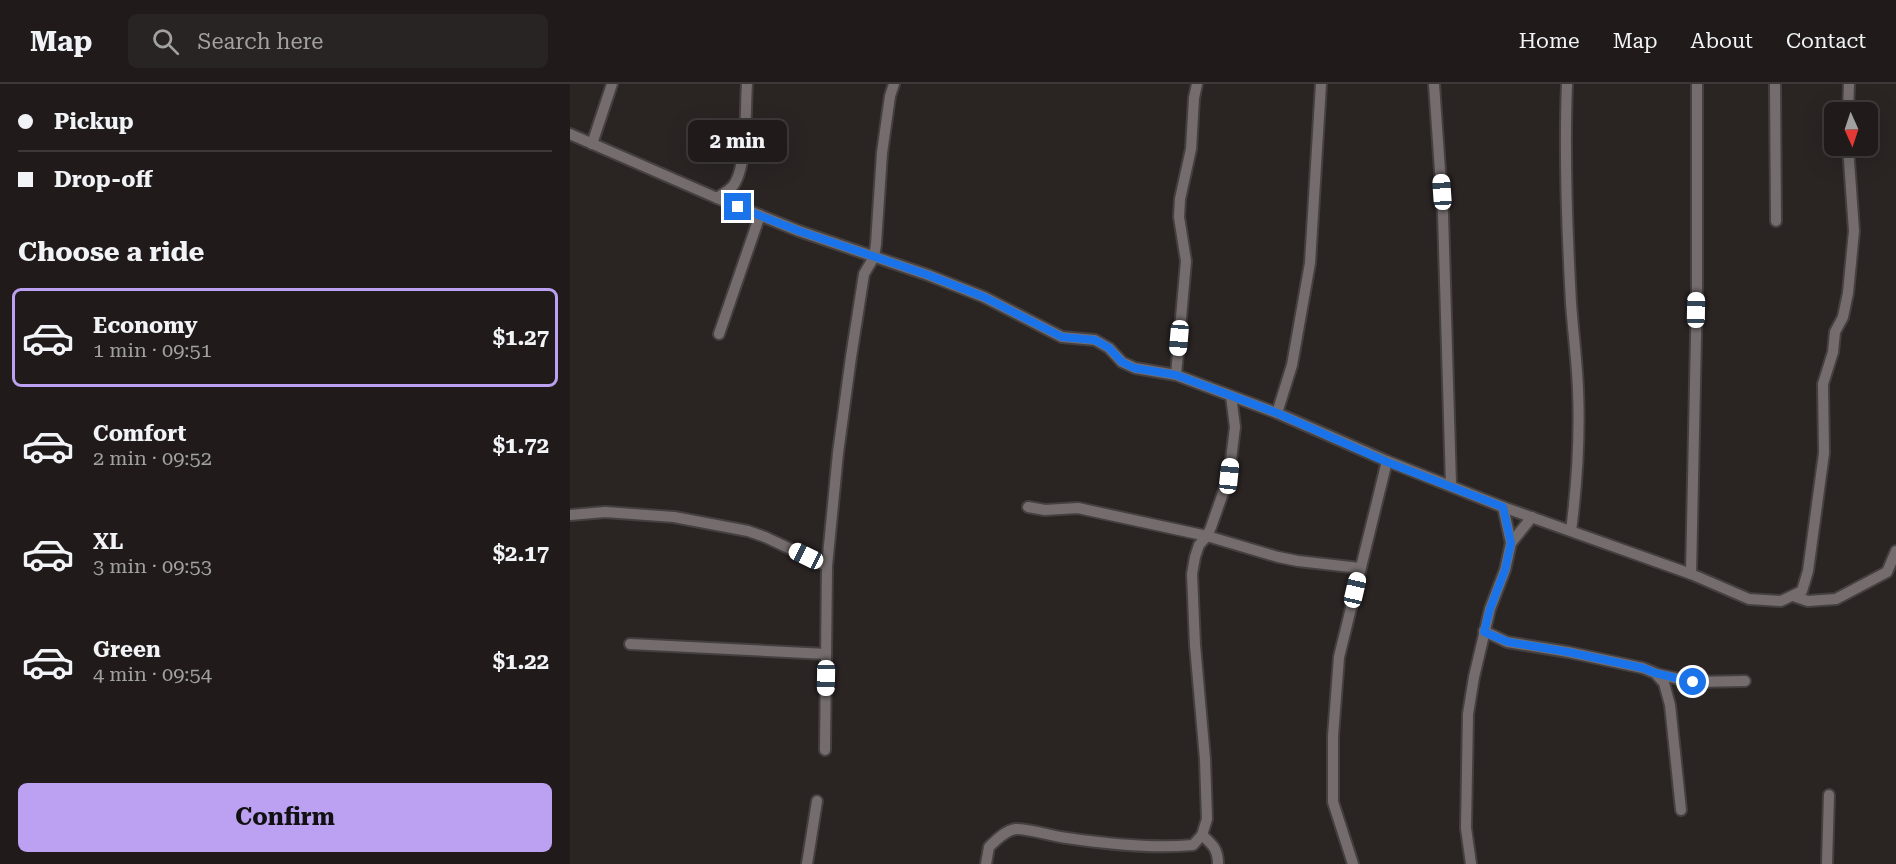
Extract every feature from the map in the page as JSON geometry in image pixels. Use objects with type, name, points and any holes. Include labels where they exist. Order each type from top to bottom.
[{"type":"street","points":[[592,144],[612,84]]},
{"type":"street","points":[[717,198],[732,187],[739,175],[743,160],[747,84]]},
{"type":"street","points":[[825,750],[827,566],[838,453],[864,274],[874,257],[879,227],[882,153],[890,96],[894,84]]},
{"type":"street","points":[[1176,375],[1186,261],[1179,217],[1180,199],[1191,150],[1197,84]]},
{"type":"street","points":[[1277,413],[1292,365],[1310,262],[1321,84]]},
{"type":"street","points":[[1434,84],[1443,214],[1451,485]]},
{"type":"street","points":[[1567,84],[1565,143],[1567,219],[1579,438],[1576,495],[1571,531]]},
{"type":"street","points":[[1691,574],[1697,289],[1697,84]]},
{"type":"street","points":[[1775,84],[1776,221]]},
{"type":"street","points":[[1848,102],[1849,84]]},
{"type":"street","points":[[570,134],[799,231],[928,275],[984,297],[1062,337],[1095,340],[1109,348],[1122,362],[1134,368],[1176,375],[1277,413],[1387,462],[1503,507],[1691,574],[1749,598],[1780,601],[1802,591],[1808,571],[1824,453],[1823,384],[1833,352],[1835,332],[1843,317],[1848,293],[1854,231],[1849,156]]},
{"type":"street","points":[[718,334],[760,215]]},
{"type":"street","points":[[986,864],[989,847],[1014,829],[1110,844],[1193,845],[1202,835],[1207,819],[1205,759],[1195,645],[1192,574],[1199,545],[1207,536],[1229,476],[1235,427],[1230,396]]},
{"type":"street","points":[[1353,864],[1333,802],[1332,769],[1336,690],[1340,657],[1387,462]]},
{"type":"street","points":[[1028,507],[1045,510],[1078,508],[1207,536],[1278,557],[1360,568]]},
{"type":"street","points":[[1471,864],[1466,828],[1468,714],[1484,632],[1505,570],[1511,543],[1503,507]]},
{"type":"street","points":[[570,515],[605,512],[674,517],[748,531],[827,566]]},
{"type":"street","points":[[1511,543],[1532,517]]},
{"type":"street","points":[[1793,596],[1808,601],[1836,599],[1887,572],[1896,551]]},
{"type":"street","points":[[1484,632],[1508,642],[1643,668],[1693,682],[1745,681]]},
{"type":"street","points":[[630,644],[826,654]]},
{"type":"street","points":[[1655,673],[1664,683],[1670,705],[1681,810]]},
{"type":"street","points":[[1827,864],[1829,795]]},
{"type":"street","points":[[807,864],[817,801]]},
{"type":"street","points":[[1202,835],[1215,846],[1218,864]]},
{"type":"route","points":[[738,207],[984,297],[1062,337],[1095,340],[1109,348],[1122,362],[1134,368],[1176,375],[1277,413],[1387,462],[1503,507],[1511,543],[1505,570],[1484,632],[1508,642],[1643,668],[1693,682]]}]
